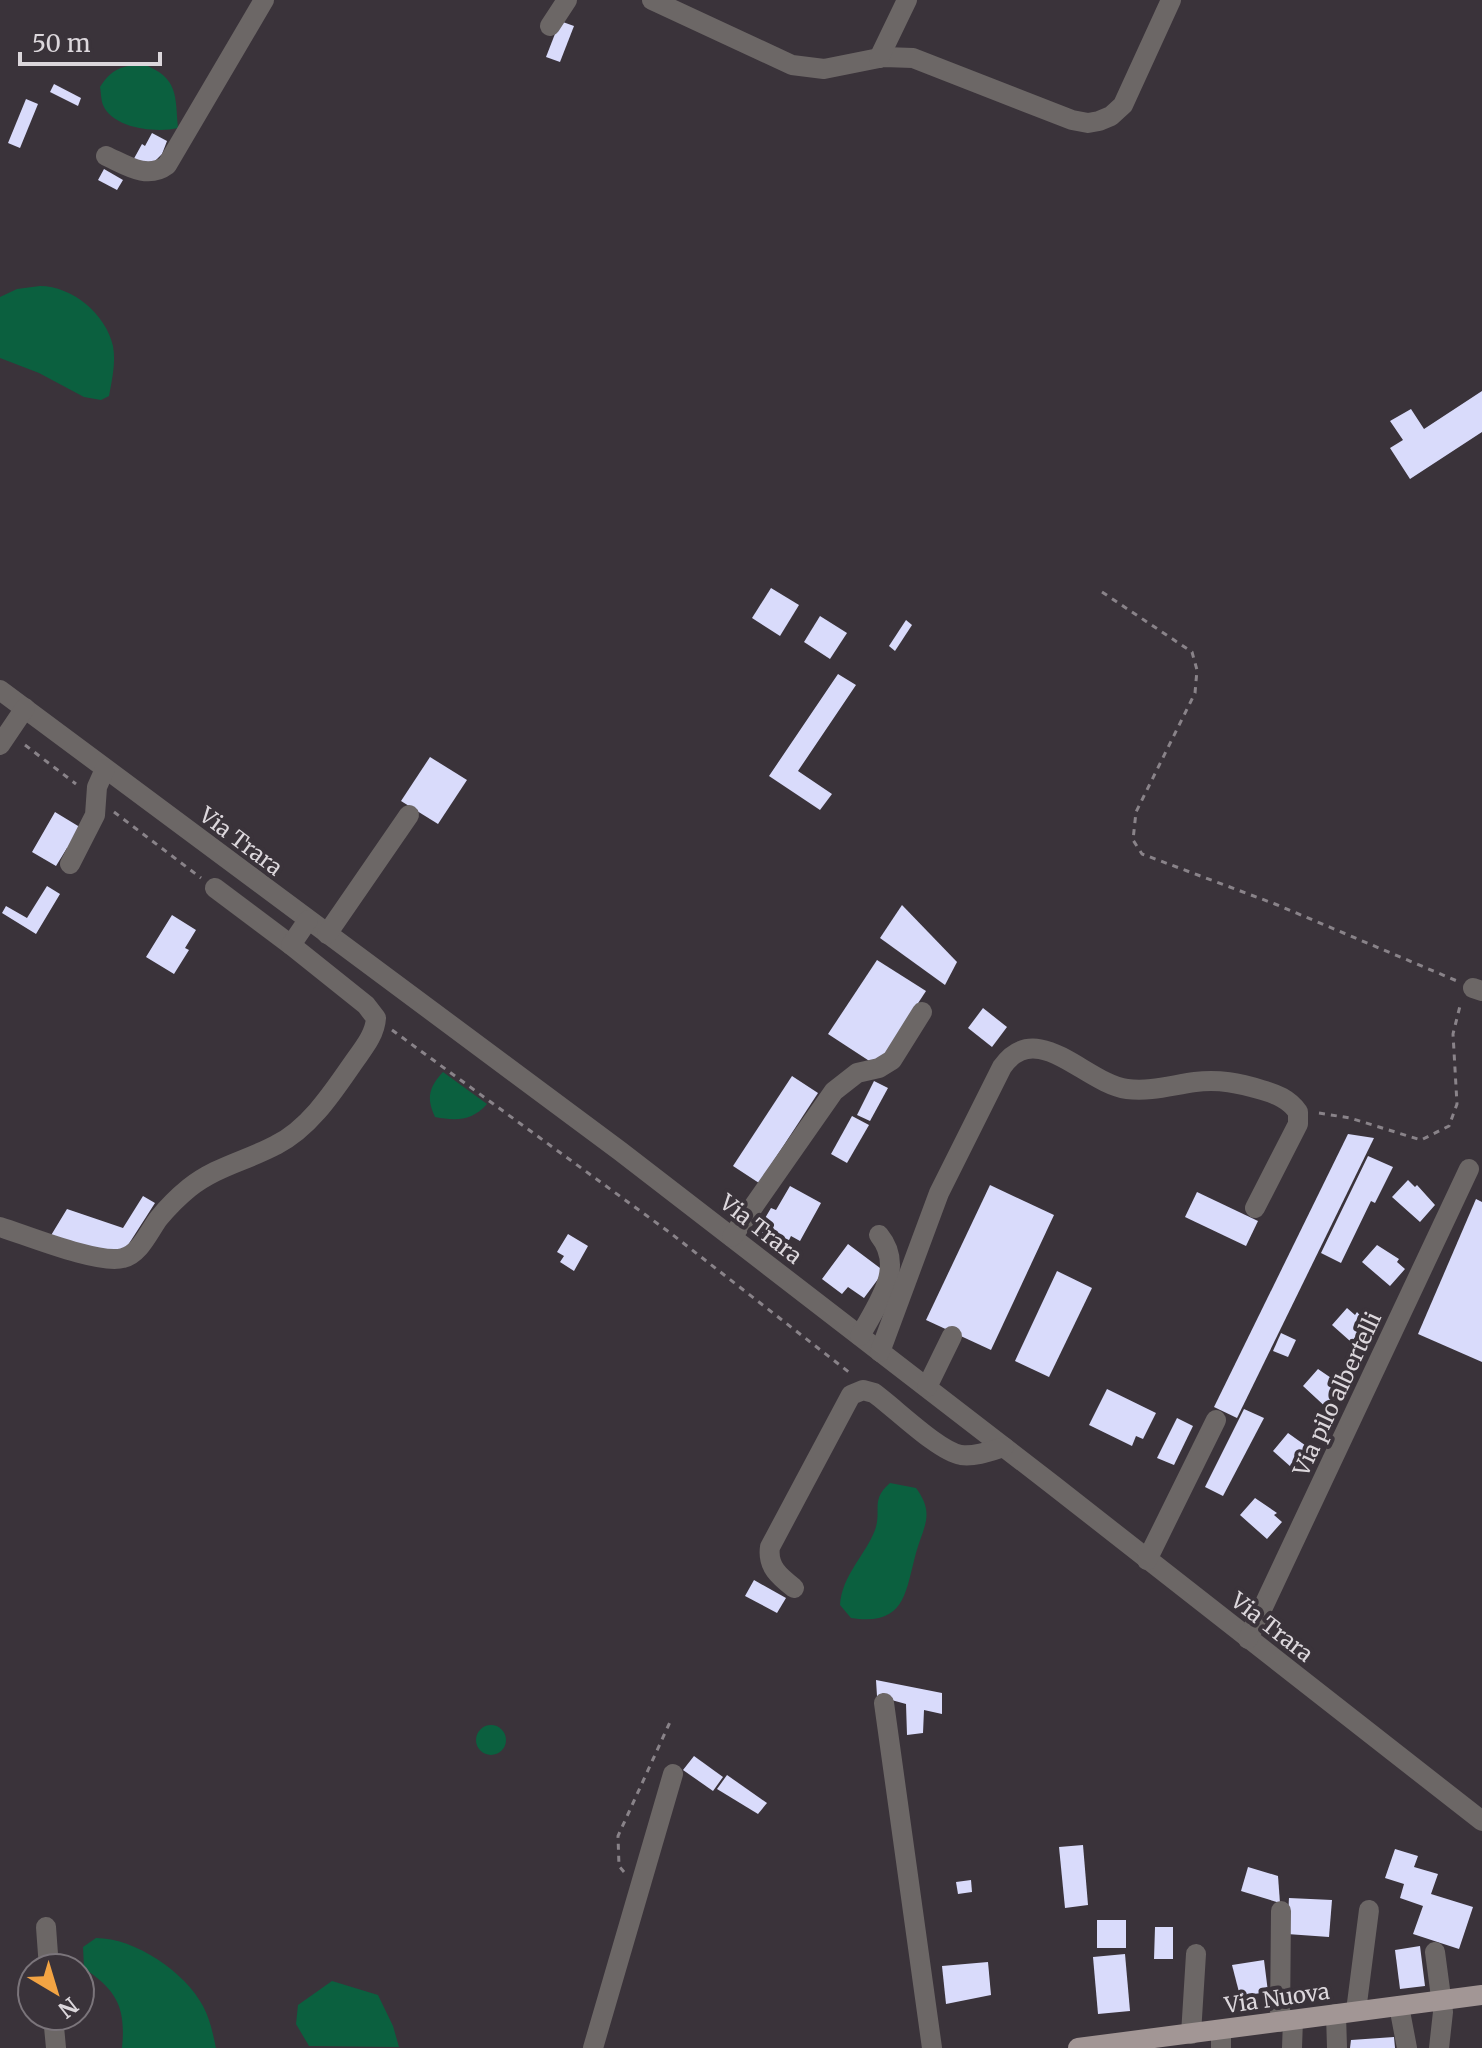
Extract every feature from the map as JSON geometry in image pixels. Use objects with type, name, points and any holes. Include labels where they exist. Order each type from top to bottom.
[{"type":"main road","name":"Via Nuova","points":[[1078,2048],[1191,2034],[1221,2039],[1287,2021],[1482,1995]]},
{"type":"street","points":[[106,156],[144,172],[156,172],[170,160],[264,0]]},
{"type":"street","points":[[550,26],[567,0]]},
{"type":"street","points":[[652,0],[792,65],[824,69],[879,58],[920,60],[1072,120],[1095,122],[1111,116],[1123,105],[1171,0]]},
{"type":"street","points":[[879,58],[907,0]]},
{"type":"street","name":"Via Trara","points":[[0,690],[620,1151],[1482,1821]]},
{"type":"street","points":[[0,745],[25,708]]},
{"type":"street","points":[[70,864],[92,822],[97,787],[105,769]]},
{"type":"street","points":[[327,934],[409,815]]},
{"type":"street","points":[[0,1227],[104,1258],[128,1256],[188,1189],[234,1161],[279,1144],[300,1129],[348,1071],[374,1031],[376,1018],[366,1005],[215,888]]},
{"type":"street","points":[[291,945],[308,920]]},
{"type":"street","points":[[732,1237],[834,1091],[857,1073],[879,1068],[892,1060],[922,1012]]},
{"type":"street","points":[[880,1352],[952,1164],[1002,1067],[1018,1051],[1031,1047],[1045,1050],[1120,1088],[1143,1090],[1200,1082],[1235,1082],[1285,1099],[1298,1112],[1296,1130],[1255,1208]]},
{"type":"street","name":"Via pilo albertelli","points":[[1248,1639],[1469,1169]]},
{"type":"street","points":[[860,1336],[890,1274],[890,1252],[879,1235]]},
{"type":"street","points":[[927,1387],[952,1336]]},
{"type":"street","points":[[794,1588],[780,1577],[769,1559],[771,1542],[847,1399],[863,1390],[880,1397],[951,1452],[968,1455],[1004,1447]]},
{"type":"street","points":[[1147,1560],[1216,1420]]},
{"type":"street","points":[[884,1703],[932,2048]]},
{"type":"street","points":[[593,2048],[673,1774]]},
{"type":"street","points":[[1337,2048],[1369,1910]]},
{"type":"street","points":[[1281,1911],[1287,2021],[1292,2048]]},
{"type":"street","points":[[46,1927],[48,1952]]},
{"type":"street","points":[[1435,1952],[1443,2021],[1439,2048]]},
{"type":"street","points":[[1191,2034],[1196,1954]]},
{"type":"street","points":[[1399,2006],[1407,2048]]},
{"type":"path","points":[[1102,592],[1192,652],[1197,670],[1195,693],[1136,812],[1133,840],[1142,854],[1275,904],[1478,989],[1460,1003],[1453,1034],[1457,1104],[1449,1126],[1421,1140],[1350,1118],[1298,1112]]},
{"type":"path","points":[[376,1018],[669,1232],[852,1375],[863,1390]]},
{"type":"path","points":[[637,1892],[619,1866],[618,1836],[670,1722]]},
{"type":"green space","points":[[143,64],[163,75],[173,89],[178,128],[159,130],[126,124],[108,113],[103,105],[100,87],[109,76],[123,67]]},
{"type":"green space","points":[[52,287],[75,297],[103,323],[114,352],[109,396],[101,400],[84,397],[39,373],[0,358],[0,297],[17,289]]},
{"type":"green space","points":[[443,1072],[487,1104],[476,1114],[463,1118],[435,1117],[430,1093]]},
{"type":"green space","points":[[890,1483],[916,1488],[925,1505],[926,1520],[909,1582],[900,1604],[892,1612],[869,1619],[851,1618],[840,1605],[842,1594],[849,1575],[875,1530],[878,1500]]},
{"type":"green space","points":[[491,1725],[502,1729],[506,1740],[502,1751],[491,1755],[480,1751],[476,1740],[480,1729]]},
{"type":"green space","points":[[96,1938],[127,1944],[172,1970],[195,1993],[205,2011],[216,2048],[122,2048],[122,2021],[117,2001],[96,1978],[96,1952],[83,1952],[83,1947]]},
{"type":"green space","points":[[332,1981],[378,1995],[399,2047],[309,2046],[296,2024],[298,2005]]},
{"type":"building","points":[[560,21],[574,26],[560,62],[546,57]]},
{"type":"building","points":[[54,84],[81,98],[78,106],[50,92]]},
{"type":"building","points":[[26,99],[38,104],[20,148],[8,143]]},
{"type":"building","points":[[152,133],[167,141],[162,154],[145,171],[131,164]]},
{"type":"building","points":[[104,169],[123,180],[117,190],[98,180]]},
{"type":"building","points":[[1482,391],[1482,432],[1410,479],[1390,448],[1403,440],[1390,421],[1411,409],[1424,429]]},
{"type":"building","points":[[771,588],[799,605],[780,636],[752,618]]},
{"type":"building","points":[[820,616],[847,633],[830,659],[804,642]]},
{"type":"building","points":[[906,620],[912,625],[895,651],[889,646]]},
{"type":"building","points":[[838,674],[856,685],[798,771],[832,794],[820,810],[769,776]]},
{"type":"building","points":[[430,757],[467,780],[438,824],[401,801]]},
{"type":"building","points":[[55,812],[83,829],[70,851],[67,848],[56,866],[32,852]]},
{"type":"building","points":[[47,886],[60,894],[36,934],[2,913],[6,906],[27,918]]},
{"type":"building","points":[[902,905],[957,962],[945,985],[880,938]]},
{"type":"building","points":[[172,915],[196,930],[185,948],[189,950],[174,974],[146,957]]},
{"type":"building","points":[[877,960],[926,991],[877,1066],[828,1034]]},
{"type":"building","points":[[983,1008],[1007,1027],[992,1047],[968,1028]]},
{"type":"building","points":[[792,1076],[818,1093],[759,1183],[733,1166]]},
{"type":"building","points":[[874,1081],[888,1088],[870,1121],[857,1115]]},
{"type":"building","points":[[852,1116],[869,1125],[847,1163],[831,1154]]},
{"type":"building","points":[[1348,1134],[1374,1138],[1237,1418],[1214,1407]]},
{"type":"building","points":[[1368,1156],[1393,1167],[1375,1203],[1371,1201],[1341,1263],[1321,1253]]},
{"type":"building","points":[[1408,1180],[1415,1187],[1417,1185],[1435,1205],[1420,1222],[1392,1197]]},
{"type":"building","points":[[990,1185],[1054,1215],[991,1350],[926,1320]]},
{"type":"building","points":[[790,1186],[821,1203],[800,1241],[791,1236],[786,1246],[758,1230],[771,1208],[776,1210]]},
{"type":"building","points":[[1197,1192],[1258,1221],[1246,1246],[1185,1217]]},
{"type":"building","points":[[143,1196],[155,1203],[121,1256],[50,1237],[67,1209],[123,1228]]},
{"type":"building","points":[[1476,1199],[1482,1202],[1482,1362],[1418,1334]]},
{"type":"building","points":[[568,1234],[588,1246],[574,1271],[560,1262],[564,1256],[557,1252]]},
{"type":"building","points":[[848,1244],[884,1271],[864,1298],[848,1287],[842,1294],[822,1279]]},
{"type":"building","points":[[1377,1245],[1399,1259],[1397,1262],[1405,1269],[1390,1286],[1362,1262]]},
{"type":"building","points":[[1057,1271],[1092,1288],[1049,1377],[1015,1361]]},
{"type":"building","points":[[1347,1308],[1355,1315],[1357,1312],[1374,1332],[1359,1349],[1332,1325]]},
{"type":"building","points":[[1281,1333],[1296,1340],[1288,1357],[1273,1351]]},
{"type":"building","points":[[1318,1369],[1340,1384],[1337,1386],[1345,1394],[1330,1411],[1303,1386]]},
{"type":"building","points":[[1107,1389],[1156,1413],[1143,1439],[1136,1436],[1132,1446],[1089,1425]]},
{"type":"building","points":[[1244,1409],[1264,1418],[1223,1496],[1205,1487]]},
{"type":"building","points":[[1177,1418],[1193,1426],[1174,1465],[1157,1458]]},
{"type":"building","points":[[1288,1433],[1309,1448],[1307,1451],[1315,1458],[1300,1475],[1273,1451]]},
{"type":"building","points":[[1255,1498],[1277,1513],[1274,1515],[1282,1522],[1267,1539],[1240,1515]]},
{"type":"building","points":[[754,1580],[786,1598],[777,1613],[745,1596]]},
{"type":"building","points":[[876,1680],[942,1693],[942,1714],[924,1710],[923,1733],[907,1735],[906,1704],[877,1696]]},
{"type":"building","points":[[694,1756],[723,1777],[713,1791],[683,1770]]},
{"type":"building","points":[[727,1775],[767,1803],[758,1814],[717,1789]]},
{"type":"building","points":[[1083,1845],[1088,1905],[1065,1908],[1059,1847]]},
{"type":"building","points":[[1395,1849],[1418,1856],[1414,1867],[1438,1874],[1431,1894],[1473,1907],[1459,1949],[1413,1934],[1423,1906],[1400,1898],[1404,1884],[1385,1878]]},
{"type":"building","points":[[1248,1867],[1278,1876],[1280,1903],[1241,1891]]},
{"type":"building","points":[[971,1880],[972,1892],[958,1894],[956,1882]]},
{"type":"building","points":[[1289,1898],[1332,1900],[1329,1937],[1287,1934]]},
{"type":"building","points":[[1097,1920],[1126,1920],[1126,1948],[1097,1948]]},
{"type":"building","points":[[1155,1927],[1173,1927],[1173,1959],[1154,1959]]},
{"type":"building","points":[[1420,1946],[1425,1986],[1400,1989],[1395,1950]]},
{"type":"building","points":[[1125,1954],[1130,2011],[1098,2014],[1093,1957]]},
{"type":"building","points":[[1264,1960],[1268,1992],[1240,1996],[1232,1965]]},
{"type":"building","points":[[988,1962],[991,1995],[946,2004],[942,1966]]},
{"type":"building","points":[[1394,2037],[1395,2048],[1350,2048],[1351,2040]]}]
